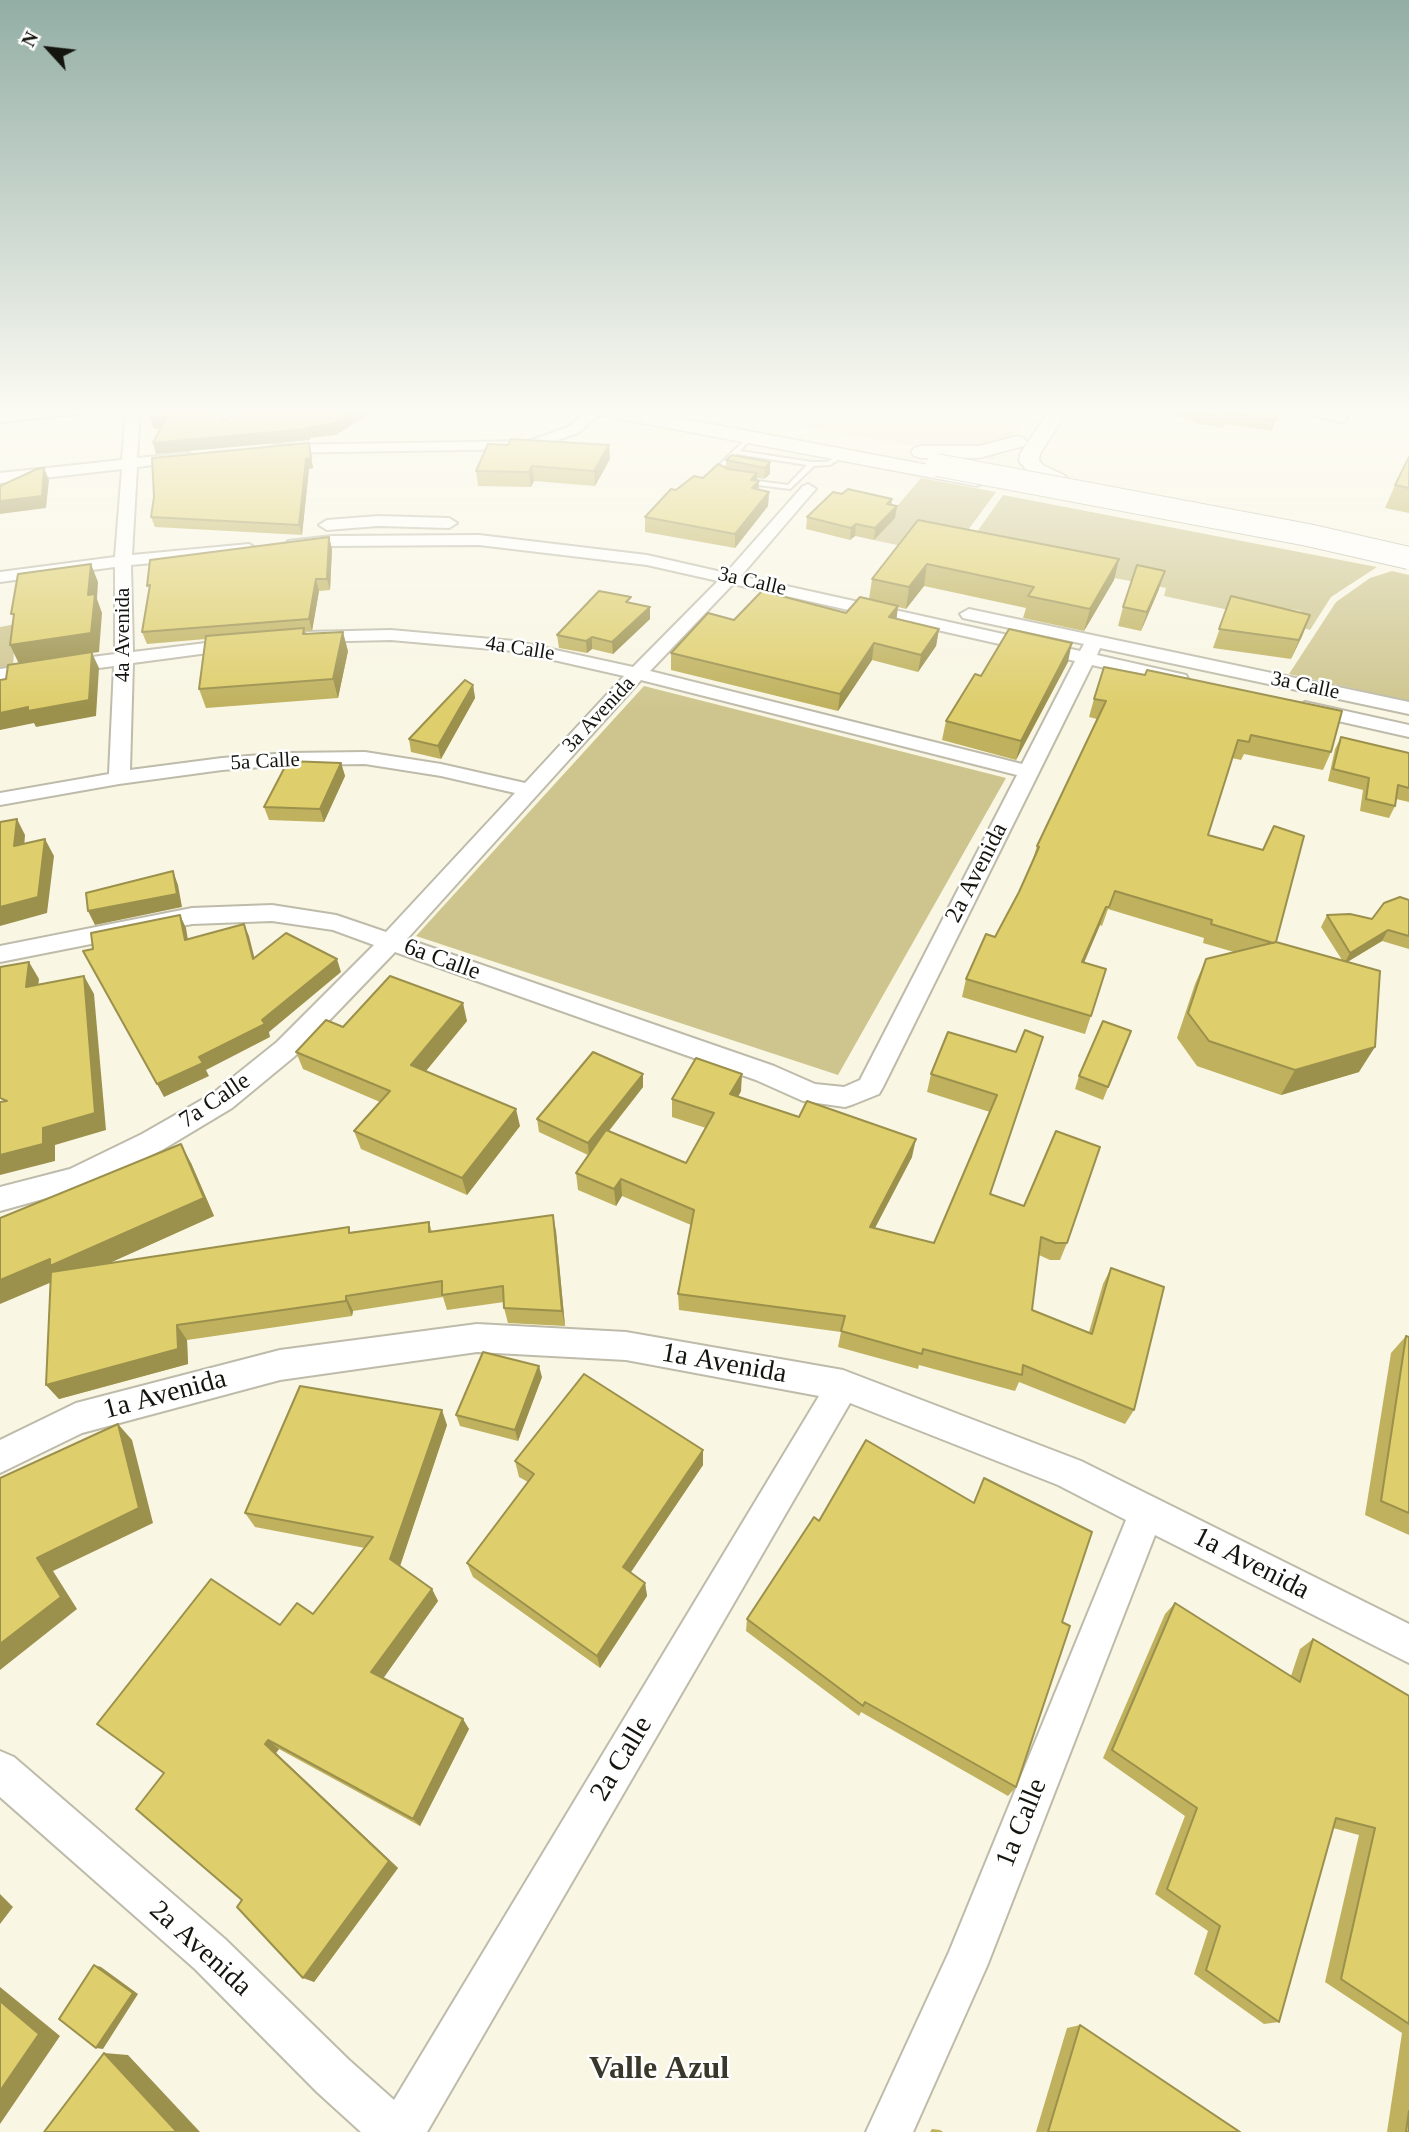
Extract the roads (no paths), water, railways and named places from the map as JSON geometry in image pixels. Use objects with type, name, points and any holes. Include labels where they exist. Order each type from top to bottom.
[{"type":"main road","points":[[1150,508],[1409,568]]},
{"type":"main road","points":[[1168,508],[1308,535],[1409,558]]},
{"type":"main road","points":[[1220,508],[1305,524],[1409,551]]},
{"type":"street","name":"4a Avenida","points":[[119,778],[126,508]]},
{"type":"street","name":"3a Avenida","points":[[391,942],[636,674],[737,571],[791,508]]},
{"type":"street","name":"3a Calle","points":[[290,528],[378,521],[498,525],[606,538],[737,571],[1090,650],[1409,708]]},
{"type":"street","name":"3a Calle","points":[[0,577],[250,532]]},
{"type":"street","name":"3a Calle","points":[[0,561],[269,547],[332,541],[479,540],[737,571],[939,607],[1193,683]]},
{"type":"street","name":"4a Calle","points":[[286,639],[391,635],[514,646],[580,659],[1028,772]]},
{"type":"street","points":[[0,675],[124,656],[260,641]]},
{"type":"street","name":"2a Avenida","points":[[870,1087],[1090,650]]},
{"type":"street","name":"3a Calle","points":[[1287,704],[1409,731]]},
{"type":"street","name":"5a Calle","points":[[0,799],[119,778],[222,764],[288,759],[365,758],[441,770],[529,790]]},
{"type":"street","name":"6a Calle","points":[[0,954],[192,916],[272,913],[336,923],[765,1073],[812,1094],[845,1097],[870,1087]]},
{"type":"street","name":"7a Calle","points":[[0,1199],[76,1179],[152,1142],[222,1101],[286,1049],[391,942]]},
{"type":"street","name":"1a Avenida","points":[[0,1457],[76,1419],[279,1365],[477,1338],[626,1346],[843,1385],[1069,1473],[1409,1644]]},
{"type":"street","name":"2a Calle","points":[[398,2132],[843,1385]]},
{"type":"street","name":"1a Calle","points":[[889,2132],[965,1966],[1147,1510]]},
{"type":"street","name":"2a Avenida","points":[[0,1771],[210,1954],[333,2076],[398,2132]]},
{"type":"district","name":"Valle Azul","points":[[659,2070]]}]
